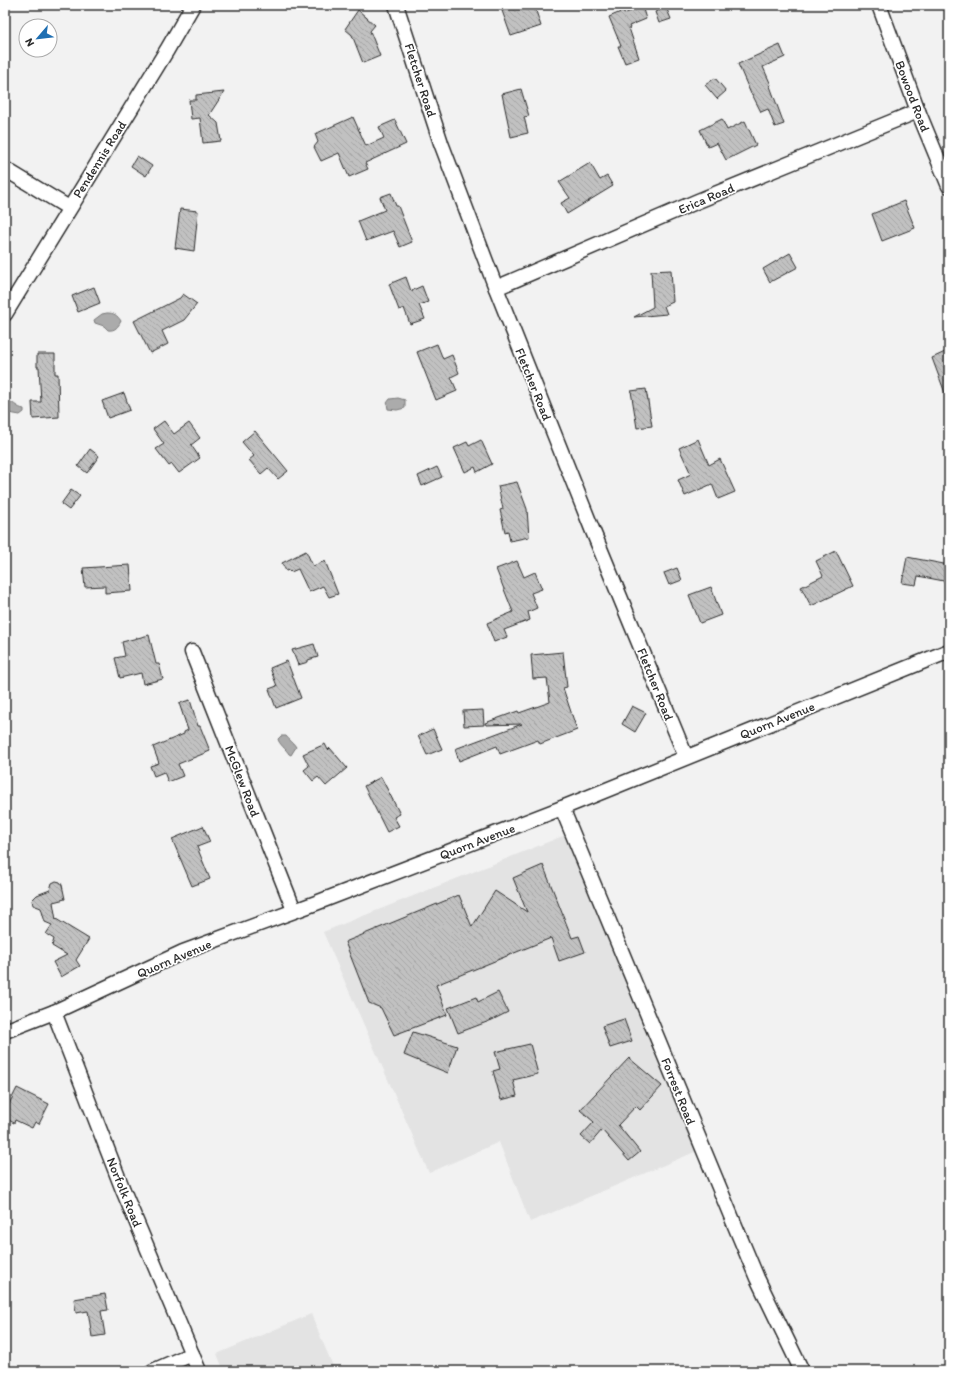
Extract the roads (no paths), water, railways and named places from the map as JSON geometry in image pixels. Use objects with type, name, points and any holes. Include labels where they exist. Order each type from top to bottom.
[{"type":"street","name":"Pendennis Road","points":[[5,314],[193,5]]},
{"type":"street","name":"Fletcher Road","points":[[396,5],[441,143],[496,288],[686,757]]},
{"type":"street","name":"Bowood Road","points":[[879,5],[918,111],[949,186]]},
{"type":"street","name":"Erica Road","points":[[496,288],[698,201],[918,111]]},
{"type":"street","points":[[5,169],[69,208]]},
{"type":"street","name":"Quorn Avenue","points":[[5,1032],[54,1012],[183,952],[562,808],[949,651]]},
{"type":"street","name":"McGlew Road","points":[[192,652],[294,910]]},
{"type":"street","name":"Forrest Road","points":[[562,808],[757,1278],[802,1371]]},
{"type":"street","name":"Norfolk Road","points":[[54,1012],[123,1190],[199,1371]]},
{"type":"street","points":[[153,1371],[192,1354]]}]
